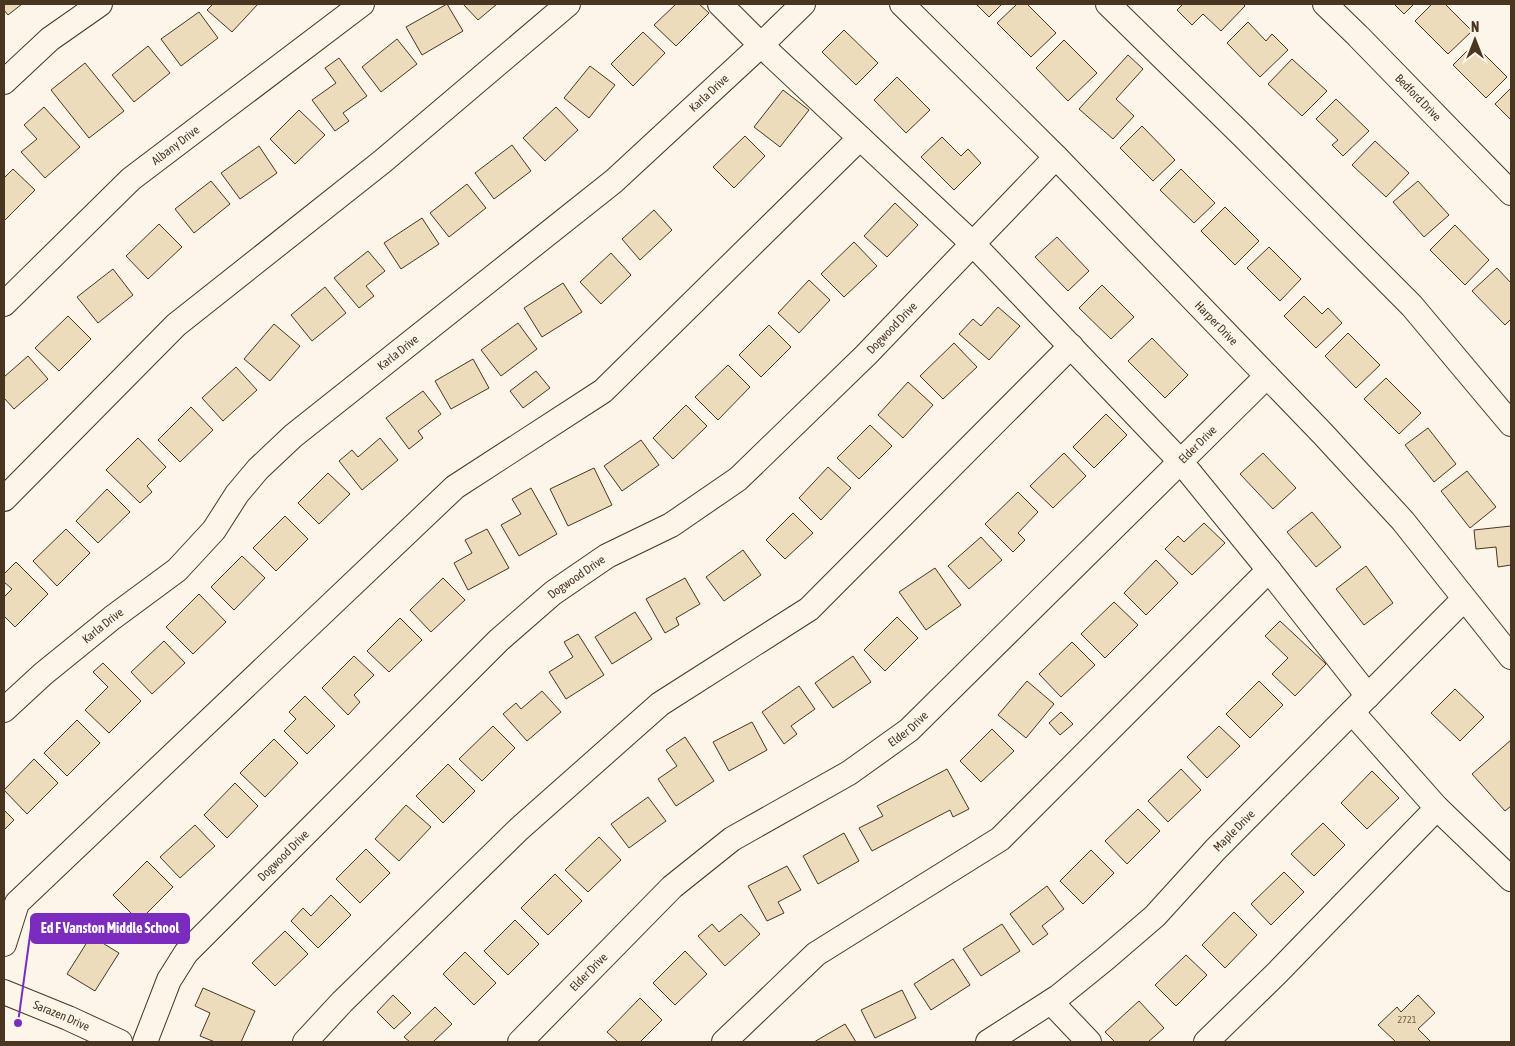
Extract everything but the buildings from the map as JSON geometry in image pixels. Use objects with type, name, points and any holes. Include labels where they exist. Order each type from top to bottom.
[{"type":"street","points":[[4,82],[50,39],[100,4]]},
{"type":"street","name":"Albany Drive","points":[[4,304],[132,179],[362,4]]},
{"type":"street","points":[[4,499],[176,325],[383,161],[568,4]]},
{"type":"street","points":[[720,4],[761,45],[973,244],[1180,462],[1269,570],[1360,704],[1437,808],[1511,879]]},
{"type":"street","name":"Karla Drive","points":[[4,710],[42,674],[176,570],[214,530],[237,494],[258,469],[293,436],[614,182],[761,45],[802,4]]},
{"type":"street","name":"Harper Drive","points":[[902,4],[1056,158],[1323,434],[1403,521],[1511,657]]},
{"type":"street","points":[[1108,4],[1412,306],[1511,424]]},
{"type":"street","name":"Bedford Drive","points":[[1325,4],[1511,193]]},
{"type":"street","points":[[4,944],[17,903],[455,487],[603,392],[860,138]]},
{"type":"street","name":"Dogwood Drive","points":[[146,1042],[169,980],[186,953],[500,640],[553,593],[607,556],[671,526],[738,480],[866,355],[1056,158]]},
{"type":"street","points":[[306,1042],[342,1002],[520,830],[660,704],[809,608],[1071,346]]},
{"type":"street","name":"Elder Drive","points":[[520,1042],[672,887],[732,839],[849,773],[909,730],[1267,376]]},
{"type":"street","points":[[724,1042],[816,954],[1000,839],[1269,570]]},
{"type":"street","name":"Maple Drive","points":[[988,1042],[1051,1002],[1155,916],[1216,850],[1464,599]]},
{"type":"street","points":[[1206,1042],[1278,972],[1437,808]]},
{"type":"street","name":"Sarazen Drive","points":[[4,992],[120,1042]]},
{"type":"street","points":[[1051,1002],[1088,1042]]},
{"type":"place","name":"Ed F Vanston Middle School","points":[[18,1023]]}]
